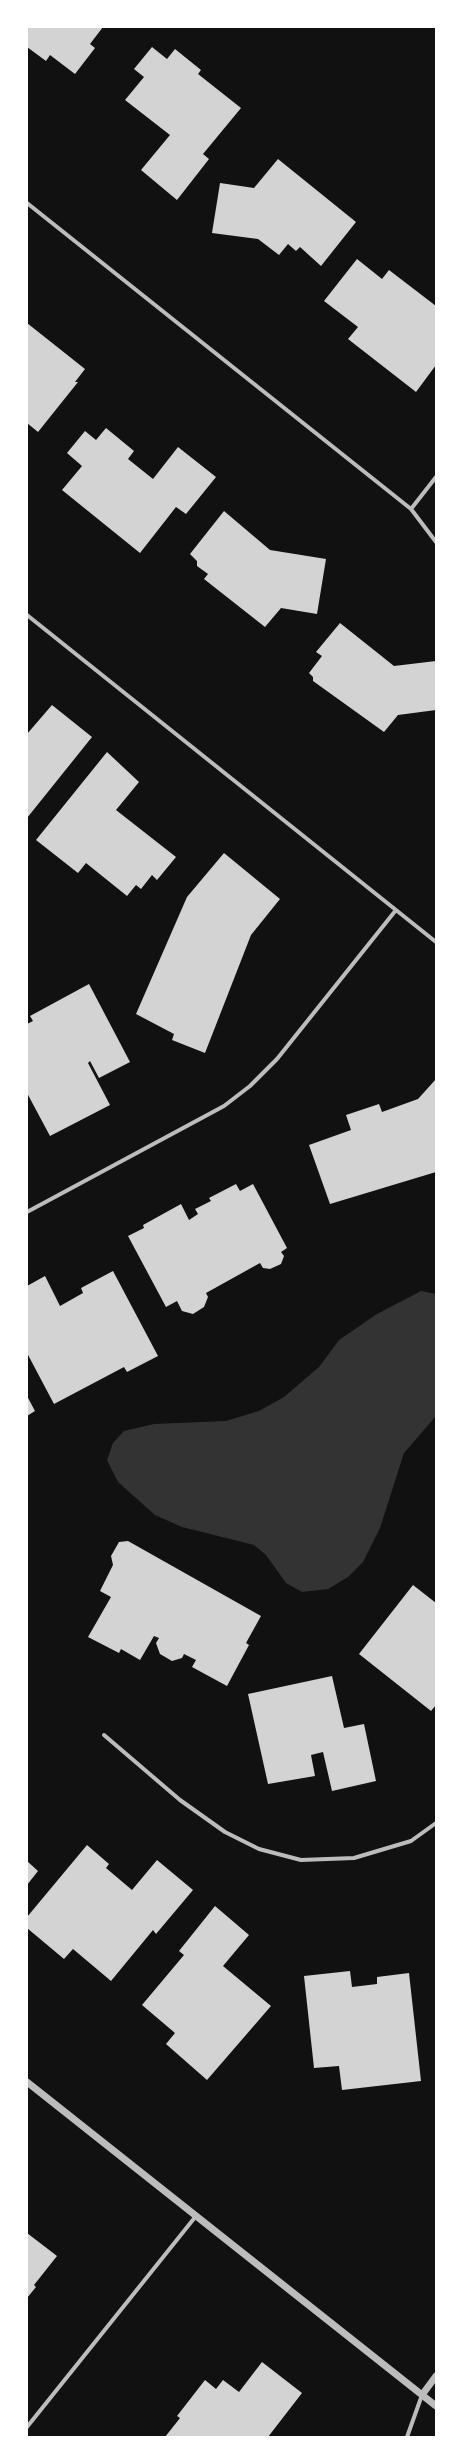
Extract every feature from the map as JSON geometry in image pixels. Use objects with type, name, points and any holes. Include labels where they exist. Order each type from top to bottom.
[{"type":"street","points":[[27,203],[411,509],[436,542]]},
{"type":"street","points":[[411,509],[436,477]]},
{"type":"street","points":[[27,615],[436,942]]},
{"type":"street","points":[[27,1212],[224,1106],[250,1086],[278,1059],[396,910]]},
{"type":"street","points":[[104,1734],[180,1800],[225,1832],[266,1850],[301,1860],[354,1858],[411,1841],[436,1823]]},
{"type":"street","points":[[27,2082],[436,2406]]},
{"type":"street","points":[[27,2427],[196,2216]]},
{"type":"street","points":[[407,2437],[422,2395],[436,2376]]},
{"type":"shaded area","points":[[421,1291],[436,1294],[436,1416],[404,1453],[380,1528],[363,1562],[348,1577],[328,1589],[302,1592],[286,1583],[266,1555],[254,1545],[182,1527],[155,1515],[118,1482],[107,1460],[113,1443],[124,1431],[154,1424],[226,1421],[259,1411],[284,1397],[319,1367],[339,1340],[377,1314]]},
{"type":"building","points":[[27,27],[103,27],[90,44],[95,48],[75,74],[50,55],[46,61],[27,47]]},
{"type":"building","points":[[152,47],[167,59],[175,49],[201,70],[198,74],[241,108],[203,154],[209,159],[177,200],[141,170],[170,135],[125,100],[144,77],[134,69]]},
{"type":"building","points":[[278,159],[356,222],[321,266],[300,247],[296,251],[288,244],[279,255],[258,239],[212,233],[220,183],[254,188]]},
{"type":"building","points":[[357,259],[382,279],[389,270],[436,306],[436,365],[416,392],[348,339],[358,327],[324,301]]},
{"type":"building","points":[[27,323],[85,369],[75,382],[78,382],[38,432],[27,423]]},
{"type":"building","points":[[106,428],[134,451],[128,459],[153,479],[178,447],[216,477],[186,514],[176,507],[140,553],[62,490],[82,466],[67,453],[85,431],[96,440]]},
{"type":"building","points":[[224,511],[270,550],[326,559],[317,614],[281,608],[265,627],[204,579],[208,574],[197,566],[197,561],[190,554]]},
{"type":"building","points":[[340,623],[394,666],[436,661],[436,710],[398,715],[384,732],[313,681],[313,677],[309,673],[322,656],[316,652]]},
{"type":"building","points":[[52,705],[92,737],[27,818],[27,734]]},
{"type":"building","points":[[107,752],[139,782],[116,810],[176,857],[157,880],[152,875],[141,889],[136,885],[127,896],[86,863],[78,873],[36,840]]},
{"type":"building","points":[[224,853],[280,899],[251,935],[205,1053],[172,1040],[174,1034],[136,1014],[187,897]]},
{"type":"building","points":[[89,984],[130,1062],[99,1078],[90,1061],[88,1063],[110,1105],[50,1136],[27,1093],[27,1024],[33,1021],[30,1016]]},
{"type":"building","points":[[436,1079],[436,1172],[330,1204],[309,1145],[351,1130],[346,1115],[379,1104],[382,1112],[418,1099]]},
{"type":"building","points":[[236,1184],[240,1191],[253,1184],[287,1248],[281,1252],[284,1256],[281,1264],[270,1269],[263,1268],[260,1263],[206,1293],[208,1297],[204,1307],[193,1314],[182,1311],[177,1301],[166,1307],[128,1236],[144,1228],[143,1225],[181,1204],[189,1220],[198,1214],[195,1209],[211,1201],[209,1198]]},
{"type":"building","points":[[113,1271],[158,1356],[127,1372],[124,1367],[54,1404],[27,1353],[27,1286],[45,1276],[60,1306],[83,1293],[81,1288]]},
{"type":"building","points":[[27,1396],[35,1411],[27,1416]]},
{"type":"building","points":[[128,1541],[261,1616],[246,1643],[249,1645],[227,1686],[192,1667],[196,1660],[184,1654],[182,1658],[172,1661],[160,1654],[156,1643],[159,1638],[154,1636],[140,1660],[121,1649],[119,1653],[88,1637],[111,1597],[100,1591],[113,1565],[111,1556],[119,1542]]},
{"type":"building","points":[[413,1585],[436,1603],[436,1705],[431,1711],[359,1654]]},
{"type":"building","points":[[332,1676],[344,1728],[364,1724],[376,1781],[332,1791],[323,1752],[311,1755],[315,1776],[268,1784],[248,1694]]},
{"type":"building","points":[[87,1845],[109,1864],[106,1868],[132,1890],[157,1860],[193,1890],[156,1934],[153,1930],[111,1981],[73,1949],[64,1959],[27,1928],[27,1917]]},
{"type":"building","points":[[27,1861],[38,1871],[27,1885]]},
{"type":"building","points":[[215,1906],[249,1935],[223,1966],[271,2006],[207,2080],[166,2044],[175,2033],[142,2005],[184,1955],[179,1951]]},
{"type":"building","points":[[350,1971],[352,1987],[377,1984],[377,1977],[409,1973],[421,2081],[342,2090],[339,2066],[314,2068],[304,1976]]},
{"type":"building","points":[[27,2233],[57,2256],[34,2285],[36,2287],[27,2298]]},
{"type":"building","points":[[262,2362],[302,2393],[268,2437],[165,2437],[180,2418],[177,2416],[205,2380],[216,2389],[223,2380],[239,2392]]}]
